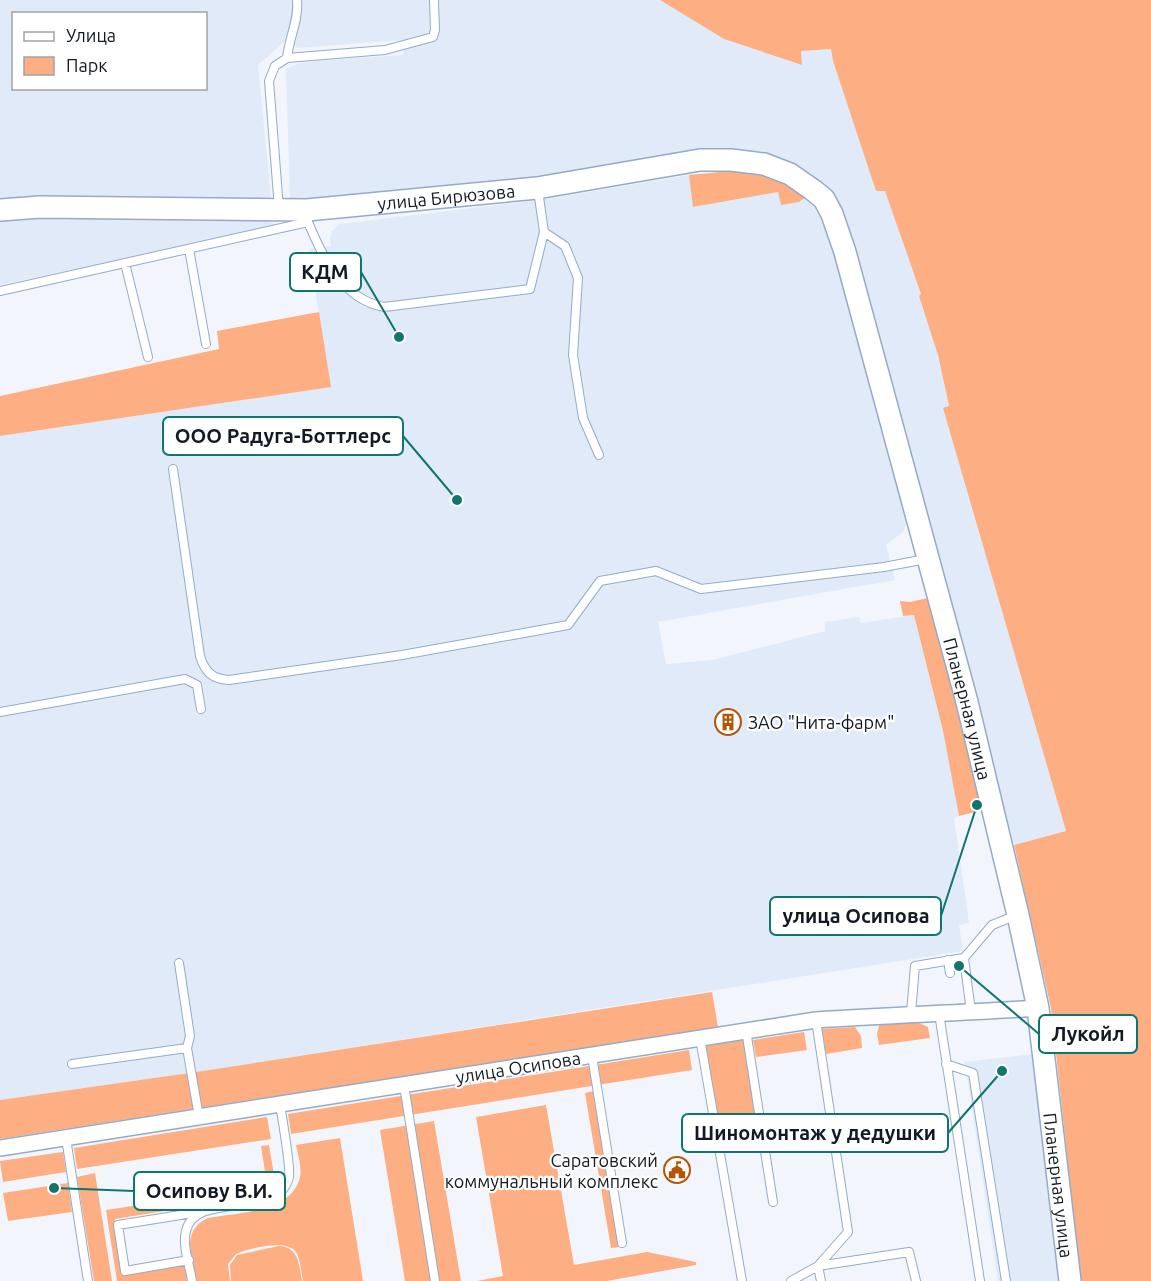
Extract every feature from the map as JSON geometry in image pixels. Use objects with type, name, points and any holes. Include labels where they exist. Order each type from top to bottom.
[{"type":"main road","name":"улица Бирюзова","points":[[0,210],[40,207],[279,210],[307,216],[537,188],[700,160],[731,160],[764,164],[790,174],[824,199],[838,229],[845,252]]},
{"type":"main road","name":"Планерная улица","points":[[845,252],[967,702],[1018,915],[1038,1008],[1070,1281]]},
{"type":"street","name":"улица Осипова","points":[[0,1148],[816,1020],[949,1009],[971,1012],[1038,1008]]},
{"type":"lane","points":[[287,58],[288,46],[298,13],[297,0]]},
{"type":"lane","points":[[279,210],[268,81],[275,66],[287,58],[386,50],[433,37],[435,30],[434,0]]},
{"type":"lane","points":[[0,291],[189,249],[307,216],[322,256],[344,286],[370,304],[384,307],[530,289],[544,232],[537,188]]},
{"type":"lane","points":[[544,232],[566,246],[578,278],[573,355],[584,418],[599,455]]},
{"type":"lane","points":[[189,249],[206,344]]},
{"type":"lane","points":[[125,263],[148,357]]},
{"type":"lane","points":[[173,469],[200,656],[204,668],[210,675],[220,680],[402,655],[568,625],[600,581],[656,571],[701,589],[884,567],[928,559]]},
{"type":"lane","points":[[0,712],[185,680],[196,685],[201,709]]},
{"type":"lane","points":[[911,1013],[915,966],[964,958],[992,925],[1018,915]]},
{"type":"lane","points":[[964,958],[971,1012]]},
{"type":"lane","points":[[948,960],[950,973]]},
{"type":"lane","points":[[179,963],[190,1036],[187,1048],[199,1117]]},
{"type":"lane","points":[[949,1009],[946,1064],[980,1281]]},
{"type":"lane","points":[[791,1281],[818,1266],[848,1232],[816,1020]]},
{"type":"lane","points":[[747,1030],[773,1202]]},
{"type":"lane","points":[[700,1038],[742,1281]]},
{"type":"lane","points":[[72,1064],[187,1048]]},
{"type":"lane","points":[[592,1056],[622,1243]]},
{"type":"lane","points":[[946,1064],[973,1073],[1006,1281]]},
{"type":"lane","points":[[404,1085],[435,1281]]},
{"type":"lane","points":[[189,1260],[125,1271],[118,1224],[270,1198],[282,1191],[290,1176],[280,1104]]},
{"type":"lane","points":[[66,1138],[88,1281]]},
{"type":"lane","points":[[192,1281],[186,1231],[195,1216],[206,1210]]},
{"type":"lane","points":[[818,1266],[909,1252],[916,1281]]},
{"type":"lane","points":[[818,1266],[821,1281]]},
{"type":"shaded area","points":[[0,0],[660,0],[724,39],[801,65],[801,51],[831,49],[876,191],[885,191],[921,294],[938,355],[949,407],[944,408],[1066,831],[1014,845],[853,251],[793,166],[559,177],[290,200],[286,69],[300,63],[316,61],[403,55],[404,40],[297,48],[285,41],[258,65],[271,199],[40,201],[0,204]]},
{"type":"shaded area","points":[[689,175],[694,207],[778,192],[806,197],[815,209],[830,234],[907,521],[903,532],[886,545],[895,580],[658,622],[666,664],[712,660],[825,631],[825,622],[859,617],[861,623],[914,615],[943,731],[959,816],[954,818],[969,923],[959,925],[963,951],[203,1071],[0,1100],[0,436],[330,387],[309,249],[331,246],[332,231],[340,224],[547,199]]},
{"type":"shaded area","points":[[41,217],[258,218],[281,226],[0,285],[0,221]]},
{"type":"shaded area","points":[[1032,1054],[1059,1281],[998,1281],[965,1062]]},
{"type":"green space","points":[[660,0],[1151,0],[1151,1281],[1081,1281],[1051,1008],[1014,845],[1066,831],[943,408],[949,406],[938,355],[919,296],[921,294],[885,191],[876,191],[831,49],[801,51],[802,65],[724,39]]},
{"type":"green space","points":[[731,171],[764,174],[785,183],[806,197],[799,202],[781,205],[778,192],[693,207],[689,175]]},
{"type":"green space","points":[[319,312],[331,387],[0,436],[0,396],[219,349],[217,331]]},
{"type":"green space","points":[[928,598],[983,810],[959,816],[943,731],[914,615],[903,616],[900,601],[910,602]]},
{"type":"green space","points":[[712,992],[718,1027],[0,1139],[0,1100]]},
{"type":"green space","points":[[917,1022],[928,1027],[930,1038],[879,1045],[877,1034],[879,1025]]},
{"type":"green space","points":[[855,1027],[861,1036],[862,1048],[826,1054],[822,1029]]},
{"type":"green space","points":[[804,1032],[807,1050],[756,1057],[753,1040]]},
{"type":"green space","points":[[744,1040],[757,1128],[720,1134],[706,1046]]},
{"type":"green space","points":[[689,1050],[692,1070],[291,1134],[288,1114]]},
{"type":"green space","points":[[593,1091],[620,1247],[611,1248],[585,1093]]},
{"type":"green space","points":[[546,1105],[574,1265],[647,1252],[696,1262],[696,1265],[607,1281],[477,1281],[503,1276],[476,1117]]},
{"type":"green space","points":[[267,1117],[271,1139],[77,1169],[74,1148]]},
{"type":"green space","points":[[434,1121],[461,1281],[405,1281],[380,1130]]},
{"type":"green space","points":[[340,1138],[363,1281],[303,1281],[296,1252],[291,1248],[276,1245],[258,1247],[236,1254],[228,1264],[230,1281],[197,1281],[190,1245],[191,1237],[199,1223],[208,1218],[262,1209],[287,1197],[295,1189],[300,1177],[296,1145]]},
{"type":"green space","points":[[269,1145],[277,1193],[115,1219],[123,1274],[185,1264],[187,1281],[117,1281],[106,1210],[267,1185],[261,1146]]},
{"type":"green space","points":[[63,1152],[66,1172],[3,1182],[0,1161]]},
{"type":"green space","points":[[95,1173],[112,1281],[94,1281],[77,1177]]},
{"type":"green space","points":[[68,1183],[72,1212],[8,1221],[3,1193]]},
{"type":"green space","points":[[279,1246],[286,1247],[294,1253],[299,1263],[302,1281],[231,1281],[230,1265],[237,1255]]},
{"type":"place","name":"КДМ","points":[[399,337]]},
{"type":"place","name":"ООО Радуга-Боттлерс","points":[[457,500]]},
{"type":"place","name":"ЗАО \"Нита-фарм\"","points":[[728,722]]},
{"type":"place","name":"улица Осипова","points":[[977,805]]},
{"type":"place","name":"Лукойл","points":[[959,966]]},
{"type":"place","name":"Шиномонтаж у дедушки","points":[[1002,1071]]},
{"type":"place","name":"Саратовский коммунальный комплекс","points":[[677,1170]]},
{"type":"place","name":"Осипову В.И.","points":[[54,1188]]}]
